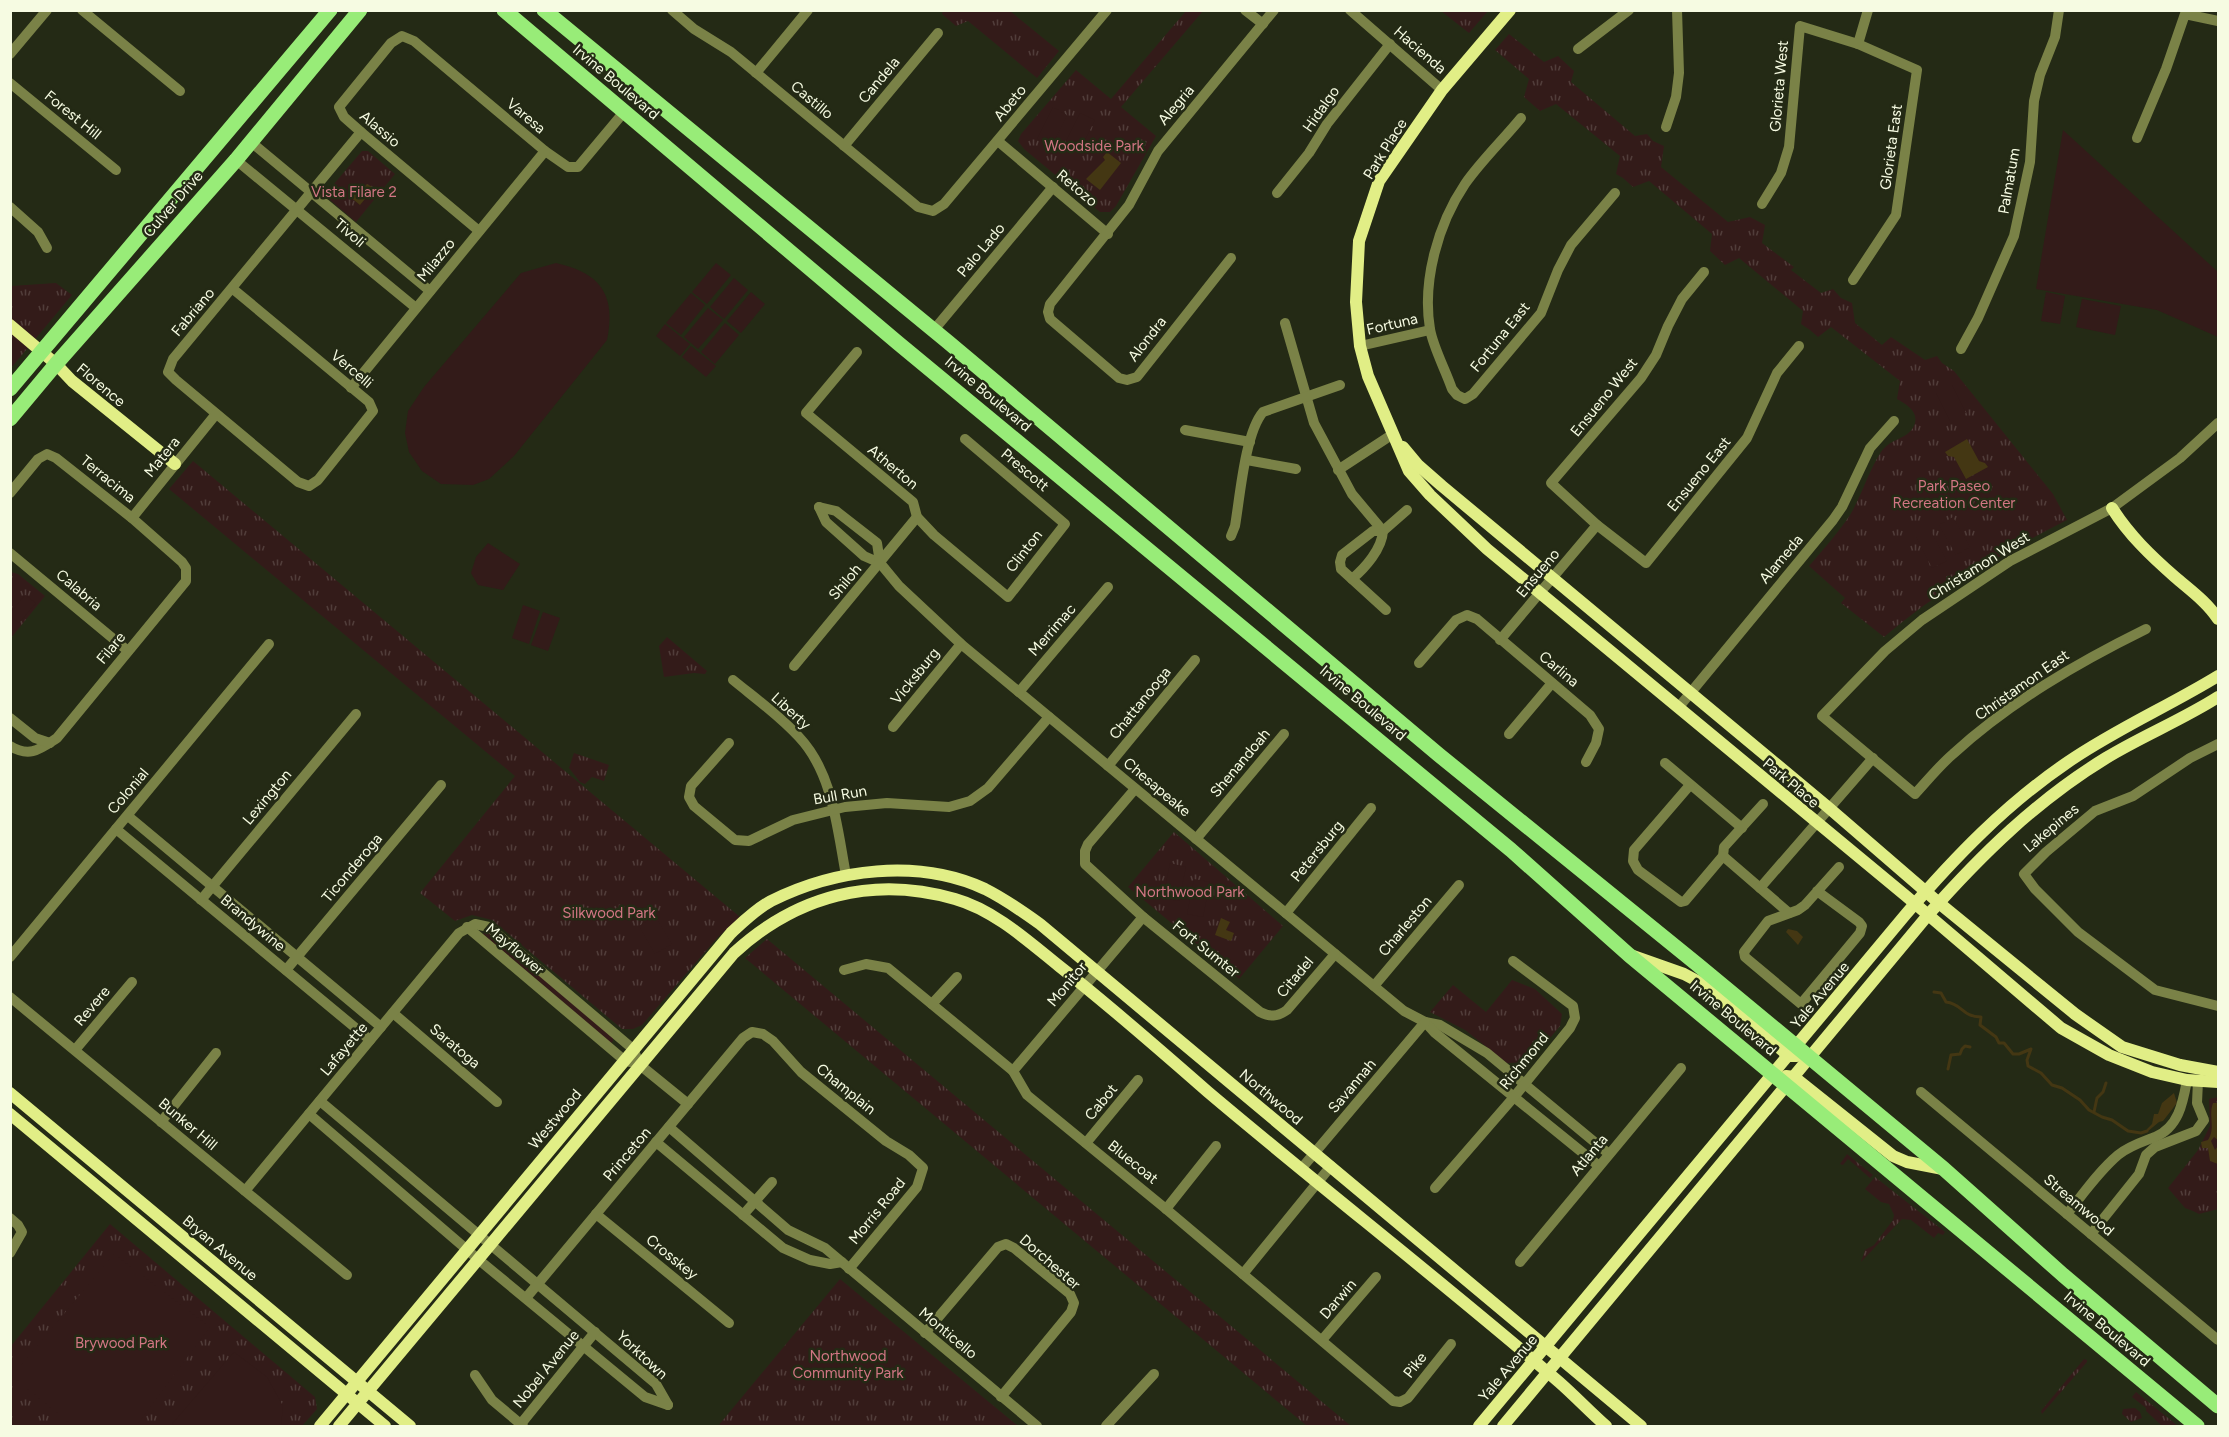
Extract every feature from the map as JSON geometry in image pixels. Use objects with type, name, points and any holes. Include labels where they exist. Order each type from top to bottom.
[{"type":"main road","name":"Culver Drive","points":[[10,389],[330,10]]},
{"type":"main road","name":"Culver Drive","points":[[10,419],[236,160],[360,10]]},
{"type":"main road","name":"Irvine Boulevard","points":[[504,10],[898,343],[1511,850],[1629,955],[1773,1075],[1790,1081],[2197,1426]]},
{"type":"main road","name":"Irvine Boulevard","points":[[544,10],[933,331],[1793,1051],[1810,1058],[1944,1169],[2062,1275],[2218,1406]]},
{"type":"street","points":[[10,54],[47,10]]},
{"type":"street","points":[[82,10],[180,91]]},
{"type":"street","name":"Castillo","points":[[672,10],[694,29],[731,52],[756,72],[918,207],[933,211]]},
{"type":"street","points":[[756,72],[808,10]]},
{"type":"street","name":"Abeto","points":[[933,211],[944,204],[999,142],[1107,10]]},
{"type":"street","points":[[1245,10],[1263,24]]},
{"type":"street","name":"Alegria","points":[[1048,312],[1050,304],[1129,205],[1158,151],[1274,10]]},
{"type":"street","name":"Hacienda","points":[[1350,10],[1442,90]]},
{"type":"street","name":"Park Place","points":[[1510,10],[1442,90],[1379,181],[1359,242],[1356,302],[1360,346],[1376,398],[1409,471],[1430,495],[1487,549],[2061,1028],[2109,1055],[2152,1072],[2218,1082]]},
{"type":"street","points":[[1578,49],[1629,10]]},
{"type":"street","points":[[1666,127],[1676,97],[1678,81],[1677,10]]},
{"type":"street","points":[[1858,44],[1868,10]]},
{"type":"street","name":"Palmatum","points":[[1961,349],[1978,318],[2014,236],[2030,162],[2034,101],[2040,75],[2055,37],[2059,10]]},
{"type":"street","points":[[2138,138],[2185,14],[2218,21]]},
{"type":"street","name":"Glorieta West","points":[[1762,204],[1781,173],[1789,147],[1800,26],[1858,44]]},
{"type":"street","name":"Candela","points":[[844,146],[938,33]]},
{"type":"street","name":"Varesa","points":[[402,36],[414,41],[545,151],[568,167],[578,167],[624,112]]},
{"type":"street","name":"Alassio","points":[[402,36],[391,43],[339,107],[344,117],[360,132],[479,231]]},
{"type":"street","name":"Hidalgo","points":[[1277,192],[1390,44]]},
{"type":"street","name":"Glorieta East","points":[[1853,280],[1896,215],[1917,70],[1858,44]]},
{"type":"street","name":"Forest Hill","points":[[10,83],[116,170]]},
{"type":"street","points":[[1430,330],[1429,295],[1432,262],[1451,209],[1465,184],[1521,118]]},
{"type":"street","name":"Fabriano","points":[[309,486],[298,482],[168,372],[172,359],[233,289],[360,132]]},
{"type":"street","name":"Tivoli","points":[[251,142],[430,291]]},
{"type":"street","name":"Retozo","points":[[999,142],[1108,234]]},
{"type":"street","name":"Milazzo","points":[[351,388],[545,151]]},
{"type":"street","name":"Tivoli","points":[[236,160],[416,308]]},
{"type":"street","name":"Palo Lado","points":[[933,331],[1053,187]]},
{"type":"street","name":"Fortuna East","points":[[1430,330],[1452,389],[1465,399],[1473,394],[1540,313],[1571,245],[1615,193]]},
{"type":"street","points":[[10,207],[38,232],[47,248]]},
{"type":"street","name":"Alondra","points":[[1048,312],[1050,319],[1111,372],[1127,380],[1137,377],[1231,258]]},
{"type":"street","name":"Ensueno West","points":[[1597,525],[1551,483],[1641,378],[1656,355],[1682,299],[1704,272]]},
{"type":"street","name":"Vercelli","points":[[233,289],[369,402],[373,411],[318,480],[309,486]]},
{"type":"street","points":[[1285,323],[1314,423],[1353,494],[1383,531],[1383,541],[1361,571],[1352,579]]},
{"type":"street","name":"Florence","points":[[10,325],[56,364],[72,381],[175,464]]},
{"type":"street","name":"Fortuna","points":[[1360,346],[1430,330]]},
{"type":"street","name":"Ensueno East","points":[[1597,525],[1646,563],[1747,438],[1777,373],[1799,346]]},
{"type":"street","name":"Atherton","points":[[857,352],[806,413],[913,502],[917,517],[933,535],[1008,597]]},
{"type":"street","points":[[1231,536],[1235,526],[1250,442],[1257,419],[1263,412],[1340,385]]},
{"type":"street","name":"Matera","points":[[132,518],[216,414]]},
{"type":"street","name":"Alameda","points":[[1678,708],[1833,520],[1842,507],[1870,448],[1894,421]]},
{"type":"street","name":"Christamon West","points":[[1873,758],[1822,716],[1885,651],[1923,620],[2010,561],[2112,508],[2180,458],[2218,423]]},
{"type":"street","points":[[1185,430],[1250,442]]},
{"type":"street","points":[[1338,470],[1393,434]]},
{"type":"street","name":"Park Place","points":[[1393,434],[1418,465],[1925,892],[2075,1014],[2122,1047],[2180,1065],[2218,1072]]},
{"type":"street","name":"Prescott","points":[[965,439],[1065,524]]},
{"type":"street","name":"Terracima","points":[[10,493],[38,459],[47,454],[57,458],[132,518],[186,568]]},
{"type":"street","points":[[1247,460],[1296,469]]},
{"type":"street","name":"Chesapeake","points":[[880,563],[877,543],[836,511],[819,507],[826,522],[864,556],[880,563],[899,586],[961,644],[1404,1011],[1425,1022],[1440,1025],[1487,1053],[1609,1155]]},
{"type":"street","points":[[2112,508],[2123,525],[2141,545],[2211,609],[2218,619]]},
{"type":"street","points":[[1386,610],[1341,569],[1340,562],[1342,555],[1373,531],[1383,531],[1407,510]]},
{"type":"street","name":"Shiloh","points":[[794,666],[917,517]]},
{"type":"street","name":"Clinton","points":[[1008,597],[1065,524]]},
{"type":"street","name":"Ensueno","points":[[1500,639],[1597,525]]},
{"type":"street","name":"Calabria","points":[[10,552],[128,651]]},
{"type":"street","name":"Filare","points":[[10,746],[20,752],[30,752],[39,750],[57,738],[186,581],[186,568]]},
{"type":"street","name":"Merrimac","points":[[1019,692],[1108,587]]},
{"type":"street","name":"Carlina","points":[[1419,663],[1456,620],[1467,615],[1477,620],[1590,715],[1599,729],[1596,743],[1586,762]]},
{"type":"street","name":"Christamon East","points":[[1873,758],[1915,794],[1952,754],[2006,710],[2089,657],[2146,629]]},
{"type":"street","name":"Colonial","points":[[10,957],[269,644]]},
{"type":"street","name":"Vicksburg","points":[[893,727],[961,644]]},
{"type":"street","name":"Chattanooga","points":[[1108,766],[1195,660]]},
{"type":"street","name":"Yale Avenue","points":[[1479,1426],[1925,892],[1975,839],[2027,792],[2069,761],[2218,676]]},
{"type":"street","name":"Liberty","points":[[733,680],[800,737],[821,769],[833,809],[846,875]]},
{"type":"street","points":[[1509,734],[1552,683]]},
{"type":"street","points":[[1503,1426],[1928,915],[1991,846],[2066,785],[2105,759],[2218,697]]},
{"type":"street","name":"Lexington","points":[[201,900],[356,714]]},
{"type":"street","name":"Bull Run","points":[[729,743],[691,786],[689,797],[694,806],[735,840],[749,841],[793,820],[833,809],[887,803],[949,807],[970,801],[988,788],[1049,717]]},
{"type":"street","points":[[11,718],[35,738],[50,743]]},
{"type":"street","name":"Shenandoah","points":[[1196,839],[1284,734]]},
{"type":"street","name":"Lakepines","points":[[2218,744],[2190,758],[2133,796],[2094,811],[2038,858],[2024,874],[2035,889],[2078,932],[2155,990],[2218,1006]]},
{"type":"street","points":[[1760,888],[1873,758]]},
{"type":"street","points":[[1665,763],[1742,828]]},
{"type":"street","name":"Ticonderoga","points":[[286,970],[441,785]]},
{"type":"street","points":[[1690,785],[1634,850],[1634,861],[1638,870],[1682,902],[1723,856],[1724,847],[1763,804]]},
{"type":"street","name":"Fort Sumter","points":[[1136,789],[1088,844],[1084,858],[1089,870],[1260,1012],[1275,1016]]},
{"type":"street","name":"Petersburg","points":[[1286,913],[1371,808]]},
{"type":"street","name":"Brandywine","points":[[128,816],[381,1028]]},
{"type":"street","name":"Brandywine","points":[[116,829],[370,1040]]},
{"type":"street","points":[[1723,856],[1789,913]]},
{"type":"street","points":[[1817,891],[1862,926],[1860,933],[1802,1004],[1745,957],[1744,952],[1768,921],[1805,905],[1817,891],[1839,867]]},
{"type":"street","name":"Northwood","points":[[846,875],[890,871],[928,873],[983,888],[1012,903],[1097,971],[1641,1426]]},
{"type":"street","name":"Westwood","points":[[320,1426],[731,933],[768,902],[801,888],[846,875]]},
{"type":"street","name":"Charleston","points":[[1374,986],[1460,885]]},
{"type":"street","name":"Westwood","points":[[339,1426],[724,964],[771,923],[802,907],[851,891],[906,890],[958,899],[982,910],[1015,931],[1085,986]]},
{"type":"street","name":"Monitor","points":[[1013,1071],[1143,917]]},
{"type":"street","name":"Mayflower","points":[[467,927],[481,924],[489,927],[633,1049],[640,1065]]},
{"type":"street","name":"Mayflower","points":[[467,927],[624,1060],[640,1065],[688,1104]]},
{"type":"street","name":"Lafayette","points":[[245,1191],[459,933],[467,927]]},
{"type":"street","name":"Citadel","points":[[1275,1016],[1287,1010],[1335,954]]},
{"type":"street","points":[[1629,955],[1683,974],[1701,983],[1793,1051]]},
{"type":"street","name":"Richmond","points":[[1435,1188],[1524,1085],[1570,1028],[1575,1018],[1573,1006],[1513,961]]},
{"type":"street","name":"Bluecoat","points":[[844,970],[866,964],[888,968],[1013,1071],[1027,1095],[1393,1401],[1401,1402]]},
{"type":"street","points":[[932,1004],[957,977]]},
{"type":"street","name":"Revere","points":[[75,1050],[132,982]]},
{"type":"street","points":[[1085,986],[1317,1183],[1547,1372],[1606,1426]]},
{"type":"street","name":"Bunker Hill","points":[[10,997],[347,1275]]},
{"type":"street","name":"Saratoga","points":[[393,1013],[497,1102]]},
{"type":"street","name":"Chesapeake","points":[[1425,1022],[1434,1032],[1599,1166]]},
{"type":"street","name":"Savannah","points":[[1301,1169],[1425,1022]]},
{"type":"street","name":"Princeton","points":[[526,1298],[743,1038],[752,1032]]},
{"type":"street","name":"Champlain","points":[[752,1032],[763,1034],[773,1041],[801,1072],[923,1168]]},
{"type":"street","points":[[161,1122],[216,1053]]},
{"type":"street","name":"Atlanta","points":[[1520,1262],[1681,1068]]},
{"type":"street","name":"Cabot","points":[[1086,1143],[1138,1080]]},
{"type":"street","points":[[2067,1214],[2112,1160],[2138,1143],[2158,1136],[2175,1122],[2193,1080]]},
{"type":"street","points":[[2091,1234],[2139,1174],[2146,1155],[2155,1147],[2196,1131],[2204,1120],[2197,1103],[2193,1080]]},
{"type":"street","points":[[1790,1081],[1893,1156],[1907,1162],[1944,1169]]},
{"type":"street","name":"Bryan Avenue","points":[[10,1092],[410,1426]]},
{"type":"street","name":"Streamwood","points":[[1921,1092],[2218,1340]]},
{"type":"street","name":"Yorktown","points":[[309,1114],[479,1260],[645,1397],[669,1405],[656,1384],[320,1101]]},
{"type":"street","name":"Bryan Avenue","points":[[10,1114],[385,1426]]},
{"type":"street","name":"Monticello","points":[[669,1127],[788,1230],[825,1248],[1037,1426]]},
{"type":"street","points":[[656,1142],[783,1248],[796,1255],[823,1263],[845,1265]]},
{"type":"street","points":[[1166,1209],[1216,1146]]},
{"type":"street","points":[[1243,1274],[1330,1166]]},
{"type":"street","name":"Morris Road","points":[[845,1265],[917,1187],[923,1168]]},
{"type":"street","points":[[743,1215],[771,1182]]},
{"type":"street","name":"Crosskey","points":[[596,1214],[729,1323]]},
{"type":"street","points":[[10,1218],[22,1232],[10,1252]]},
{"type":"street","name":"Dorchester","points":[[926,1333],[991,1254],[998,1247],[1006,1244],[1070,1294],[1074,1303],[1071,1312],[1001,1397]]},
{"type":"street","name":"Darwin","points":[[1322,1340],[1376,1277]]},
{"type":"street","name":"Nobel Avenue","points":[[522,1426],[595,1332]]},
{"type":"street","name":"Pike","points":[[1401,1402],[1413,1392],[1451,1344]]},
{"type":"street","points":[[1106,1426],[1154,1374]]},
{"type":"street","points":[[475,1375],[492,1400],[522,1426]]},
{"type":"green space","points":[[943,11],[1010,11],[1059,51],[1037,78],[968,21],[956,26],[942,14]]},
{"type":"green space","name":"Woodside Park","points":[[1186,11],[1203,11],[1121,107],[1156,136],[1116,206],[1110,212],[1100,212],[1024,149],[1018,141],[1021,134],[1076,70],[1111,99]]},
{"type":"green space","points":[[1441,11],[1488,11],[1469,33]]},
{"type":"green space","name":"Park Paseo Recreation Center","points":[[1509,34],[1544,62],[1558,56],[1574,71],[1571,82],[1635,136],[1647,134],[1653,141],[1664,146],[1661,167],[1728,222],[1750,217],[1765,225],[1762,243],[1794,267],[1791,270],[1821,293],[1833,289],[1841,298],[1852,303],[1855,323],[1882,345],[1891,337],[1925,360],[1937,356],[1942,363],[1954,371],[2053,494],[2067,520],[1972,573],[1884,637],[1841,603],[1845,598],[1809,566],[1850,515],[1881,452],[1913,429],[1915,415],[1913,411],[1897,399],[1900,381],[1831,327],[1818,337],[1801,324],[1803,311],[1739,258],[1725,265],[1710,251],[1712,234],[1649,181],[1633,187],[1616,174],[1620,156],[1556,104],[1540,111],[1524,97],[1529,79],[1495,50]]},
{"type":"green space","points":[[1053,107],[1067,115],[1052,146],[1037,139]]},
{"type":"green space","points":[[1080,113],[1095,120],[1079,152],[1064,145]]},
{"type":"green space","points":[[2063,130],[2218,272],[2218,337],[2157,310],[2036,289]]},
{"type":"green space","name":"Vista Filare 2","points":[[362,151],[368,151],[395,174],[356,222],[330,200],[328,191]]},
{"type":"green space","points":[[556,263],[584,273],[602,288],[609,310],[607,340],[514,456],[489,479],[473,485],[441,484],[422,471],[409,452],[405,433],[408,411],[424,387],[521,273]]},
{"type":"green space","points":[[716,263],[731,275],[707,304],[692,292]]},
{"type":"green space","points":[[734,278],[748,290],[724,319],[710,307]]},
{"type":"green space","points":[[56,283],[72,295],[11,368],[11,286]]},
{"type":"green space","points":[[751,292],[765,304],[741,333],[727,321]]},
{"type":"green space","points":[[2046,292],[2065,296],[2060,324],[2041,321]]},
{"type":"green space","points":[[691,293],[705,305],[681,335],[666,323]]},
{"type":"green space","points":[[2082,299],[2121,306],[2115,335],[2076,327]]},
{"type":"green space","points":[[708,308],[723,320],[698,349],[684,337]]},
{"type":"green space","points":[[725,323],[739,335],[715,364],[701,352]]},
{"type":"green space","points":[[665,324],[690,344],[680,356],[656,336]]},
{"type":"green space","points":[[691,346],[716,366],[706,377],[682,357]]},
{"type":"green space","points":[[1952,385],[1966,413],[1950,421],[1936,393]]},
{"type":"green space","name":"Silkwood Park","points":[[193,461],[740,917],[717,938],[642,1025],[633,1029],[622,1029],[492,920],[472,915],[455,921],[420,893],[515,776],[169,489]]},
{"type":"green space","points":[[1953,517],[1970,547],[1956,555],[1939,525]]},
{"type":"green space","points":[[1930,530],[1947,561],[1932,568],[1916,537]]},
{"type":"green space","points":[[488,543],[520,564],[503,590],[478,585],[471,573],[476,557]]},
{"type":"green space","points":[[11,572],[18,574],[45,596],[11,638]]},
{"type":"green space","points":[[25,595],[36,603],[19,623],[11,617],[11,612]]},
{"type":"green space","points":[[523,605],[540,611],[529,644],[512,638]]},
{"type":"green space","points":[[543,612],[560,618],[548,651],[531,645]]},
{"type":"green space","points":[[667,637],[707,671],[705,674],[694,673],[664,677],[659,646]]},
{"type":"green space","points":[[574,753],[609,765],[604,781],[592,777],[585,784],[580,782],[569,768]]},
{"type":"green space","name":"Northwood Park","points":[[1174,832],[1283,926],[1239,979],[1128,887]]},
{"type":"green space","points":[[1170,863],[1186,867],[1179,901],[1163,898]]},
{"type":"green space","points":[[1194,879],[1210,882],[1203,917],[1187,914]]},
{"type":"green space","points":[[655,916],[672,944],[655,954],[639,926]]},
{"type":"green space","points":[[488,932],[613,1037],[613,1041],[611,1043],[483,934]]},
{"type":"green space","points":[[767,939],[1351,1426],[1307,1426],[745,958]]},
{"type":"green space","points":[[1512,980],[1535,989],[1562,1014],[1560,1026],[1530,1062],[1507,1063],[1465,1030],[1430,1012],[1453,985],[1486,1012]]},
{"type":"green space","points":[[2218,1097],[2218,1209],[2199,1214],[2185,1208],[2168,1188],[2198,1150],[2210,1126],[2209,1099]]},
{"type":"green space","points":[[1847,1154],[1873,1175],[1870,1178],[1848,1159],[1843,1165],[1840,1164]]},
{"type":"green space","points":[[1875,1177],[1945,1232],[1943,1235],[1938,1233],[1934,1238],[1911,1220],[1902,1219],[1861,1262],[1865,1250],[1874,1245],[1893,1220],[1894,1215],[1889,1204],[1881,1202],[1865,1189]]},
{"type":"green space","name":"Brywood Park","points":[[110,1224],[315,1397],[317,1409],[302,1426],[11,1426],[11,1346]]},
{"type":"green space","points":[[114,1254],[210,1327],[136,1426],[73,1426],[12,1376]]},
{"type":"green space","name":"Northwood Community Park","points":[[840,1279],[1018,1426],[718,1426]]},
{"type":"green space","points":[[234,1352],[267,1377],[283,1406],[281,1426],[176,1426],[172,1424]]},
{"type":"green space","points":[[2084,1359],[2087,1362],[2042,1414],[2041,1411]]},
{"type":"green space","points":[[2136,1392],[2178,1426],[2162,1426],[2146,1411],[2146,1408],[2132,1397]]},
{"type":"green space","points":[[2135,1408],[2140,1412],[2142,1418],[2131,1422],[2122,1414],[2123,1409]]},
{"type":"shaded area","points":[[1107,152],[1121,163],[1100,190],[1086,179],[1105,160],[1103,157]]},
{"type":"shaded area","points":[[367,184],[374,188],[360,205],[349,196],[356,189],[360,192]]},
{"type":"shaded area","points":[[1967,439],[1979,461],[1988,467],[1966,479],[1954,457],[1948,456],[1945,452]]},
{"type":"shaded area","points":[[1221,918],[1230,922],[1226,930],[1234,933],[1231,941],[1215,935]]},
{"type":"shaded area","points":[[1788,929],[1797,931],[1803,937],[1798,945],[1786,932]]},
{"type":"shaded area","points":[[2174,1093],[2177,1103],[2163,1121],[2147,1132],[2154,1114],[2158,1114],[2162,1103]]},
{"type":"shaded area","points":[[2213,1103],[2218,1103],[2218,1140],[2214,1137],[2211,1141],[2215,1150],[2218,1146],[2218,1164],[2210,1161],[2208,1148],[2202,1148],[2201,1142],[2208,1140],[2210,1135]]},
{"type":"waterway","points":[[1934,992],[1941,993],[1946,1002],[1956,1005],[1970,1015],[1981,1017],[1980,1025],[1996,1037],[1999,1043],[2004,1043],[2013,1054],[2031,1049],[2027,1060],[2028,1066],[2041,1073],[2052,1085],[2062,1088],[2080,1100],[2089,1110],[2112,1120],[2128,1131],[2141,1133],[2147,1131]]},
{"type":"waterway","points":[[1948,1069],[1951,1055],[1960,1054],[1965,1046],[1970,1047]]},
{"type":"waterway","points":[[2094,1112],[2097,1098],[2103,1092],[2106,1083]]}]
